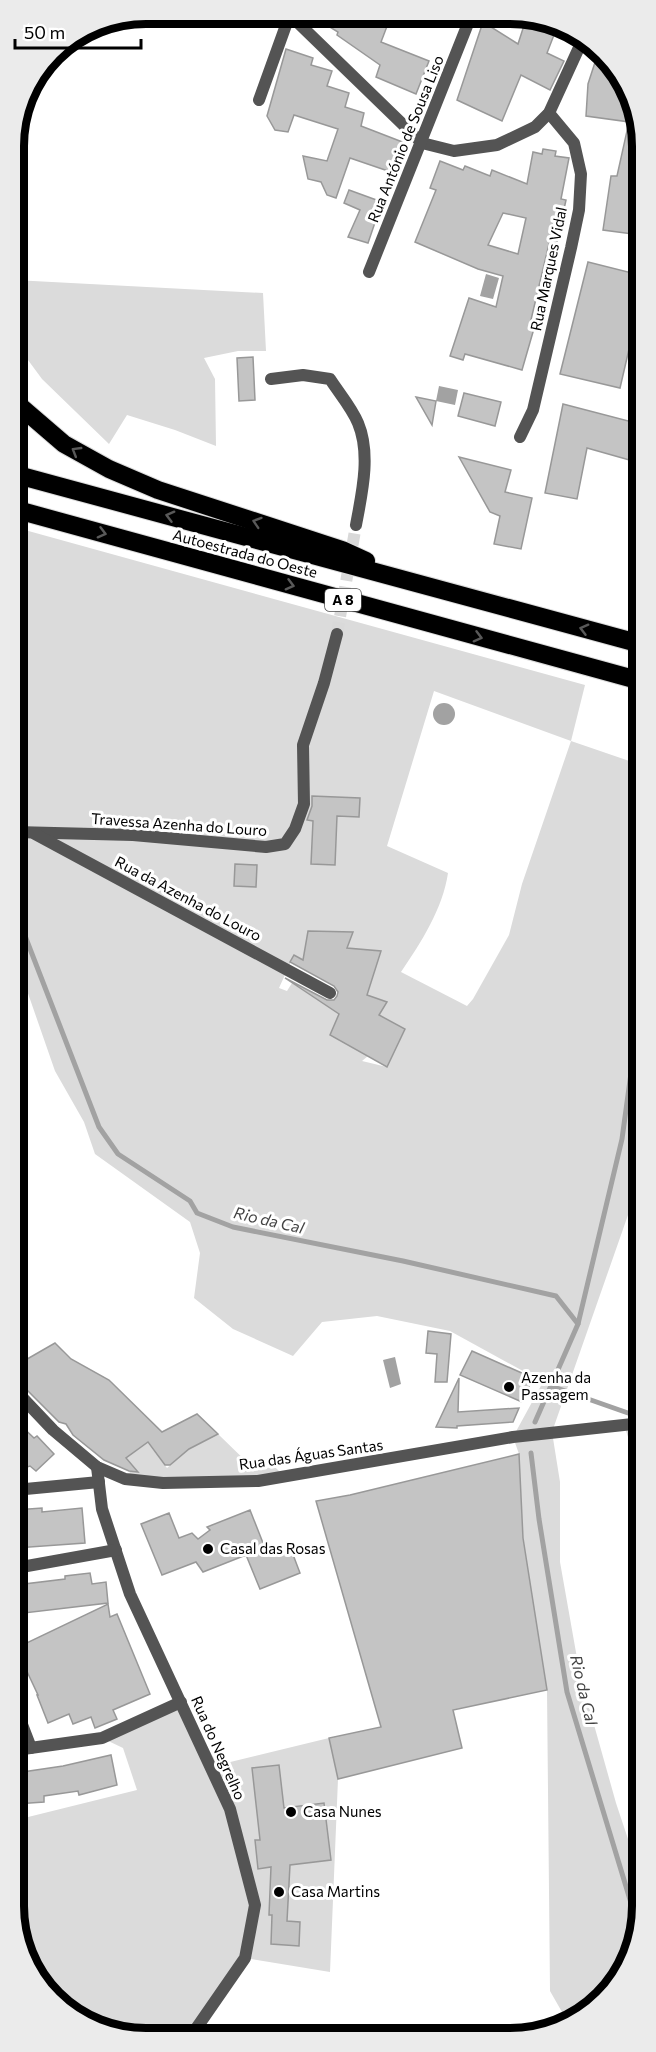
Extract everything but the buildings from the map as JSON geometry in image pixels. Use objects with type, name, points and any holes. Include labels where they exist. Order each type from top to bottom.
[{"type":"highway","points":[[24,410],[64,444],[109,469],[158,490],[342,550],[408,582]]},
{"type":"highway","name":"Autoestrada do Oeste","points":[[24,477],[632,642]]},
{"type":"highway","name":"Autoestrada do Oeste","points":[[24,512],[632,679]]},
{"type":"street","points":[[259,100],[286,24]]},
{"type":"street","points":[[300,24],[422,142],[454,151],[497,145],[535,127],[549,113],[580,46]]},
{"type":"street","name":"Rua António de Sousa Liso","points":[[369,272],[468,24]]},
{"type":"street","name":"Rua Marques Vidal","points":[[520,438],[533,410],[579,210],[581,174],[574,143],[549,113]]},
{"type":"street","points":[[271,380],[303,375],[330,380],[358,422],[364,462],[363,486],[356,525]]},
{"type":"street","name":"Travessa Azenha do Louro","points":[[32,832],[133,835],[266,847],[285,844],[295,830],[303,804],[303,745],[324,683],[337,634]]},
{"type":"street","points":[[24,832],[32,832]]},
{"type":"street","name":"Rua da Azenha do Louro","points":[[32,832],[330,993]]},
{"type":"street","name":"Rua das Águas Santas","points":[[24,1399],[53,1430],[97,1467],[124,1479],[163,1483],[258,1481],[513,1437],[632,1424]]},
{"type":"street","name":"Rua do Negrelho","points":[[97,1467],[102,1509],[130,1594],[230,1809],[255,1905],[245,1958],[197,2028]]},
{"type":"street","points":[[24,1489],[99,1482]]},
{"type":"street","points":[[24,1567],[116,1550]]},
{"type":"street","points":[[24,1749],[102,1738],[181,1702]]},
{"type":"street","points":[[24,1730],[31,1748]]},
{"type":"shaded area","points":[[486,274],[499,278],[493,299],[480,296]]},
{"type":"shaded area","points":[[24,281],[263,293],[266,351],[238,351],[204,358],[215,379],[216,446],[127,415],[109,444],[42,379],[24,355]]},
{"type":"shaded area","points":[[439,386],[458,390],[455,405],[436,401]]},
{"type":"shaded area","points":[[24,530],[585,685],[571,741],[632,762],[632,1204],[552,1432],[560,1482],[560,1562],[580,1675],[632,1851],[632,1914],[623,1953],[612,1974],[602,1987],[571,2012],[564,2016],[550,1991],[547,1690],[523,1538],[519,1454],[513,1437],[543,1382],[450,1331],[377,1316],[322,1322],[293,1356],[233,1329],[194,1298],[200,1253],[190,1222],[95,1154],[84,1122],[55,1071],[24,982]],"holes":[[[434,691],[571,741],[522,884],[509,935],[467,1006],[401,972],[436,912],[448,873],[387,846]],[[309,931],[353,932],[347,948],[381,951],[367,995],[386,1002],[379,1015],[405,1030],[387,1067],[362,1061],[368,1056],[330,1035],[339,1014],[292,983],[287,991],[279,988],[294,955],[303,960]]]},
{"type":"shaded area","points":[[444,703],[452,706],[455,714],[452,722],[444,725],[436,722],[433,714],[436,706]]},
{"type":"shaded area","points":[[395,1357],[401,1384],[390,1388],[383,1360]]},
{"type":"shaded area","points":[[632,1424],[632,1441],[629,1440],[624,1425]]},
{"type":"shaded area","points":[[218,1434],[254,1469],[275,1467],[284,1476],[128,1480],[130,1471],[135,1468],[126,1458],[147,1442],[167,1468],[189,1449]]},
{"type":"shaded area","points":[[181,1702],[218,1765],[329,1738],[338,1779],[330,1972],[245,1958],[197,2028],[122,2026],[85,2012],[60,1992],[40,1967],[26,1930],[24,1818],[137,1790],[123,1748],[102,1738]]},
{"type":"waterway","name":"Rio da Cal","points":[[24,933],[99,1127],[118,1154],[190,1201],[197,1213],[233,1227],[403,1261],[556,1296],[578,1324],[535,1422]]},
{"type":"waterway","points":[[578,1324],[622,1139],[632,1066]]},
{"type":"waterway","points":[[551,1386],[628,1413]]},
{"type":"waterway","name":"Rio da Cal","points":[[531,1453],[539,1519],[567,1692],[632,1906]]},
{"type":"tunnel","points":[[337,634],[356,525]]},
{"type":"place","name":"Azenha da Passagem","points":[[509,1387]]},
{"type":"place","name":"Casal das Rosas","points":[[208,1549]]},
{"type":"place","name":"Casa Nunes","points":[[291,1812]]},
{"type":"place","name":"Casa Martins","points":[[279,1892]]}]
